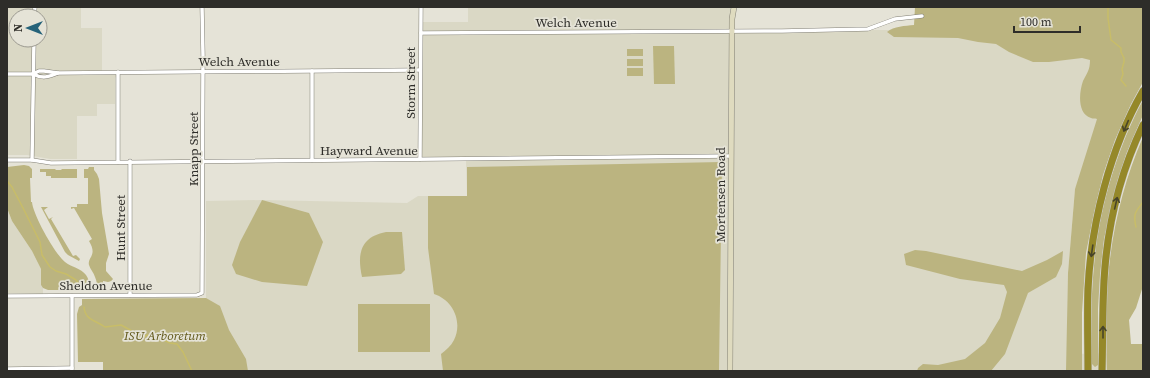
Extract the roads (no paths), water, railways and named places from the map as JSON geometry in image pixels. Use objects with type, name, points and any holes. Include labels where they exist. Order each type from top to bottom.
[{"type":"highway","points":[[1088,371],[1088,288],[1090,264],[1098,215],[1118,145],[1143,91]]},
{"type":"highway","points":[[1102,371],[1103,290],[1108,240],[1118,194],[1143,125]]},
{"type":"street","name":"Knapp Street","points":[[202,7],[203,291]]},
{"type":"street","name":"Storm Street","points":[[420,159],[421,7]]},
{"type":"street","name":"Mortensen Road","points":[[730,7],[732,19]]},
{"type":"street","name":"Mortensen Road","points":[[730,371],[732,19],[734,7]]},
{"type":"street","name":"Welch Avenue","points":[[420,33],[868,29],[895,19],[922,16]]},
{"type":"street","points":[[32,160],[34,48]]},
{"type":"street","name":"Welch Avenue","points":[[7,74],[33,74],[40,71],[58,73],[420,70]]},
{"type":"street","points":[[312,71],[312,160]]},
{"type":"street","points":[[118,72],[118,162]]},
{"type":"street","name":"Hayward Avenue","points":[[7,160],[32,160],[51,163],[731,156]]},
{"type":"street","name":"Hunt Street","points":[[130,161],[130,295]]},
{"type":"street","name":"Sheldon Avenue","points":[[7,296],[197,295],[203,291]]},
{"type":"street","points":[[7,369],[72,369],[72,296]]},
{"type":"waterway","points":[[1108,7],[1111,40],[1121,48],[1124,58],[1121,80],[1126,86]]},
{"type":"waterway","points":[[7,181],[12,187],[23,208],[40,242],[42,255],[50,267],[76,280],[80,287]]},
{"type":"waterway","points":[[1136,227],[1135,213],[1143,202]]},
{"type":"waterway","points":[[84,307],[88,317],[105,327],[121,325],[132,331],[138,337],[154,335],[170,343],[177,344],[183,352],[192,371]]},
{"type":"park label","name":"ISU Arboretum","points":[[165,335]]}]
